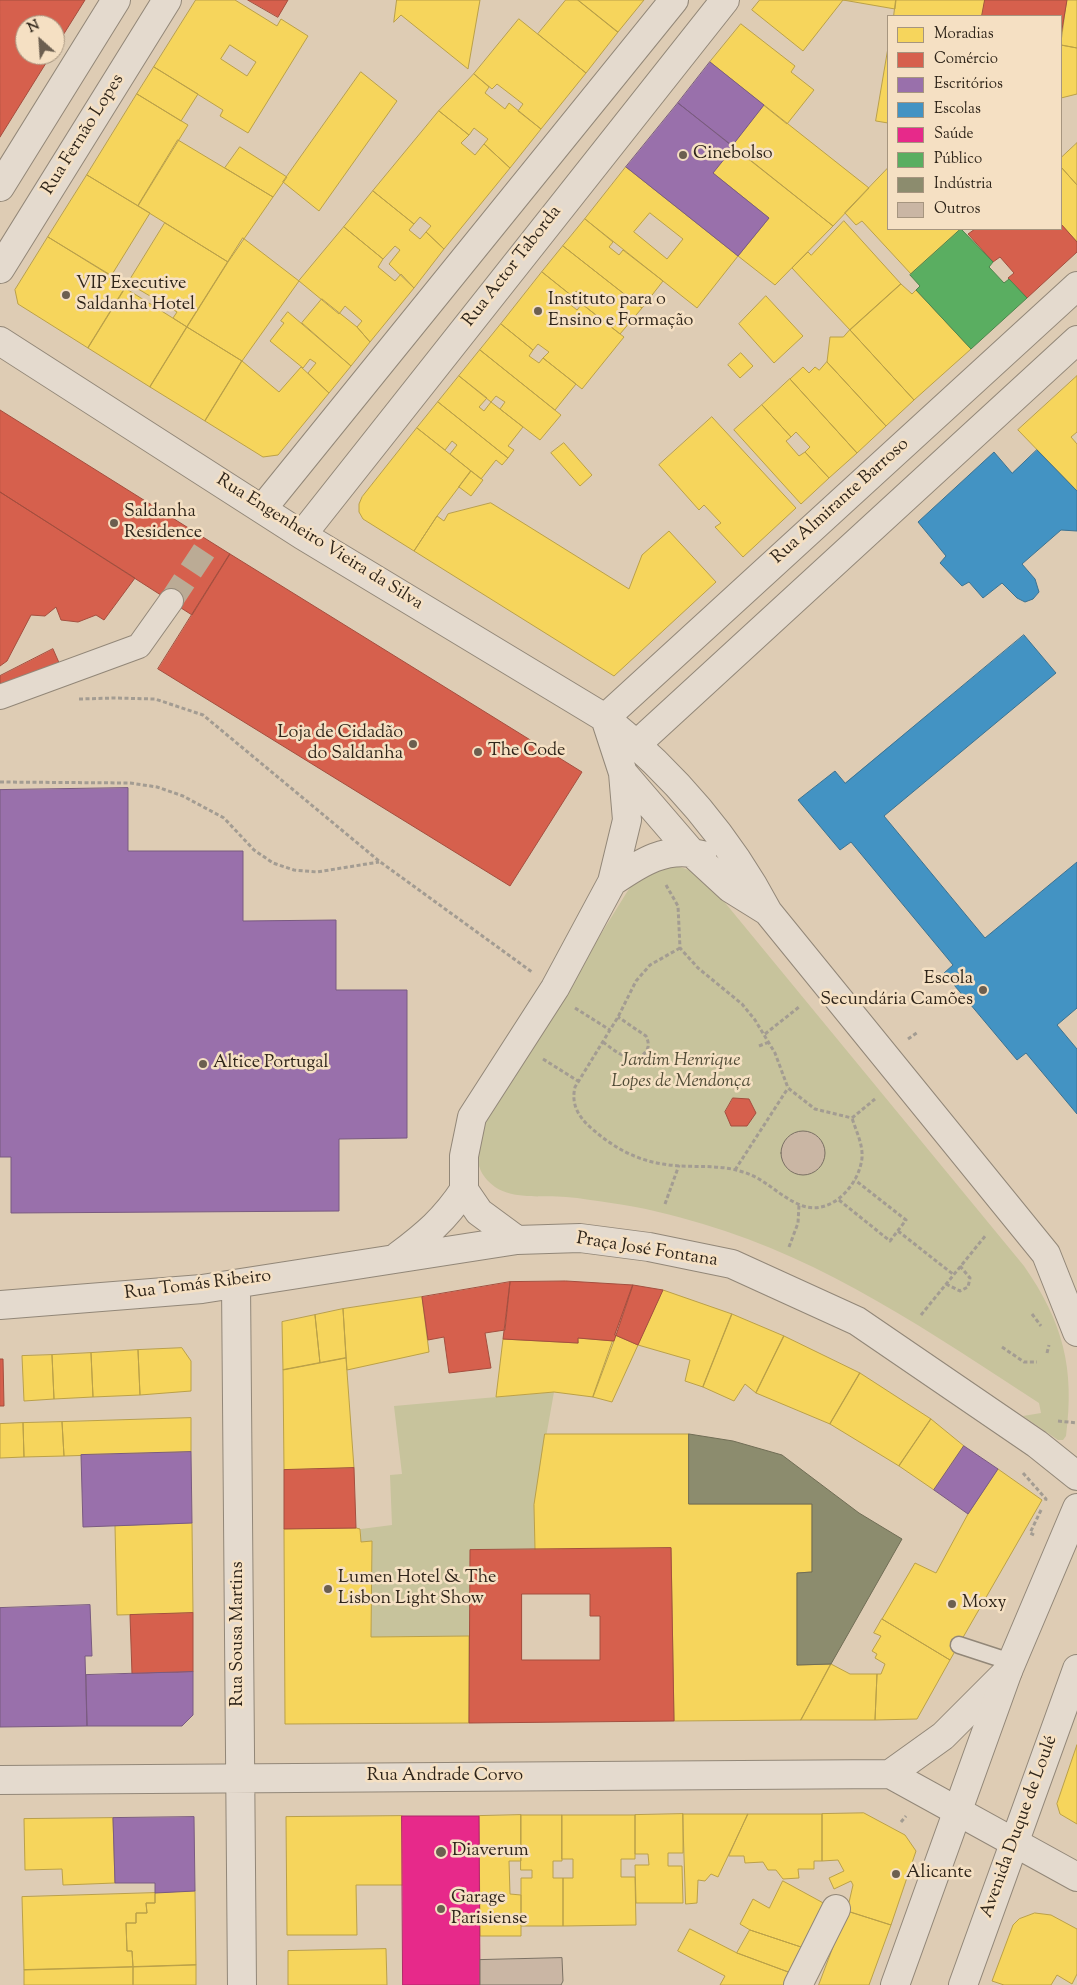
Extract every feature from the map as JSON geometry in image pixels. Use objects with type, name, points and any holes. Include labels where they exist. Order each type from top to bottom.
[{"type":"street","name":"Rua Fernão Lopes","points":[[0,270],[168,0]]},
{"type":"street","points":[[263,508],[674,0]]},
{"type":"street","name":"Rua Actor Taborda","points":[[302,535],[725,0]]},
{"type":"street","points":[[0,187],[113,6],[146,35]]},
{"type":"street","name":"Rua Almirante Barroso","points":[[605,718],[1077,286]]},
{"type":"street","points":[[1077,340],[637,744],[685,792],[714,827],[753,883],[768,912],[1046,1254],[1077,1275]]},
{"type":"street","name":"Rua Engenheiro Vieira da Silva","points":[[0,341],[263,508],[302,535],[605,718],[637,744]]},
{"type":"street","points":[[0,697],[139,646],[170,601]]},
{"type":"street","points":[[395,1258],[432,1231],[451,1210],[464,1190],[464,1156],[472,1117],[562,996],[612,882],[627,820],[623,773],[605,718]]},
{"type":"street","points":[[623,773],[691,852],[730,888],[768,912]]},
{"type":"street","points":[[612,882],[658,854],[674,851],[691,852],[708,857],[753,883]]},
{"type":"street","points":[[464,1190],[479,1212],[517,1240]]},
{"type":"street","name":"Praça José Fontana","points":[[395,1258],[517,1240],[580,1238],[649,1247],[732,1264],[857,1321],[1037,1444],[1077,1476]]},
{"type":"street","points":[[1046,1254],[1077,1332]]},
{"type":"street","name":"Rua Tomás Ribeiro","points":[[0,1305],[202,1290],[395,1258]]},
{"type":"street","name":"Rua Sousa Martins","points":[[236,1284],[242,1985]]},
{"type":"street","points":[[895,1985],[1010,1667],[1077,1508]]},
{"type":"street","points":[[1010,1667],[943,1736],[890,1774],[1077,1877]]},
{"type":"street","name":"Avenida Duque de Loulé","points":[[963,1985],[1077,1669]]},
{"type":"street","name":"Rua Andrade Corvo","points":[[0,1780],[890,1774]]},
{"type":"street","points":[[798,1985],[836,1909]]},
{"type":"lane","points":[[959,1646],[1010,1667]]},
{"type":"path","points":[[72,700],[155,699],[203,715],[379,862],[610,1030]]},
{"type":"path","points":[[0,782],[130,783],[157,787],[184,796],[224,818],[254,850],[273,863],[294,870],[317,872],[349,865],[379,862]]},
{"type":"path","points":[[665,884],[678,906],[680,948],[698,968],[742,1004],[765,1034],[788,1088],[815,1109],[852,1118]]},
{"type":"path","points":[[680,948],[650,965],[636,981],[618,1017],[578,1081],[573,1094],[576,1110],[602,1137],[621,1150],[642,1159],[664,1164],[722,1167],[735,1170],[761,1180],[799,1205],[813,1207],[839,1200],[855,1180],[860,1168],[862,1147],[852,1118]]},
{"type":"path","points":[[765,1034],[799,1007]]},
{"type":"path","points":[[603,1042],[631,1059],[637,1058],[646,1052],[648,1047],[646,1036],[618,1017]]},
{"type":"path","points":[[759,1046],[769,1042]]},
{"type":"path","points":[[536,1055],[578,1081]]},
{"type":"path","points":[[735,1170],[788,1088]]},
{"type":"path","points":[[852,1118],[875,1099]]},
{"type":"path","points":[[665,1204],[679,1165]]},
{"type":"path","points":[[839,1200],[890,1241],[906,1220],[855,1180]]},
{"type":"path","points":[[789,1247],[798,1223],[799,1205]]},
{"type":"path","points":[[898,1231],[954,1275]]},
{"type":"path","points":[[921,1315],[986,1235]]},
{"type":"path","points":[[946,1284],[960,1291],[968,1286],[970,1278],[960,1266]]},
{"type":"path","points":[[1002,1347],[1024,1362],[1037,1362]]},
{"type":"path","points":[[1053,1420],[1077,1423]]},
{"type":"path","points":[[1020,1470],[1046,1499],[1030,1533]]},
{"type":"green space","name":"Jardim Henrique Lopes de Mendonça","points":[[674,865],[698,873],[708,882],[1024,1266],[1048,1307],[1057,1326],[1063,1346],[1069,1389],[1066,1436],[1063,1440],[1058,1440],[1023,1416],[1041,1413],[1039,1403],[877,1301],[792,1257],[748,1239],[703,1224],[657,1212],[577,1198],[511,1194],[495,1187],[482,1173],[479,1166],[478,1152],[482,1126],[627,892],[637,880],[647,873]]},
{"type":"green space","points":[[554,1392],[534,1505],[535,1550],[470,1550],[469,1636],[371,1637],[372,1542],[361,1542],[361,1529],[392,1525],[390,1475],[402,1474],[394,1406]]},
{"type":"building: Moradias","points":[[196,0],[235,0],[277,26],[281,19],[308,36],[248,133],[220,116],[223,110],[154,67]],"holes":[[[230,45],[256,62],[247,76],[221,59]]]},
{"type":"building: Moradias","points":[[397,0],[480,0],[468,69],[401,15],[394,22]]},
{"type":"building: Moradias","points":[[566,0],[578,0],[618,32],[586,73],[538,34]]},
{"type":"building: Moradias","points":[[578,0],[644,0],[618,32]]},
{"type":"building: Moradias","points":[[760,0],[843,0],[803,51],[752,10]]},
{"type":"building: Moradias","points":[[843,0],[896,0],[895,9]]},
{"type":"building: Moradias","points":[[896,0],[985,0],[982,15],[894,15]]},
{"type":"building: Moradias","points":[[1067,0],[1077,0],[1077,48],[1062,45]]},
{"type":"building: Moradias","points":[[519,19],[586,73],[541,129],[518,111],[523,104],[497,84],[492,89],[474,74]]},
{"type":"building: Moradias","points":[[741,24],[795,66],[791,72],[814,90],[787,124],[710,62]]},
{"type":"building: Moradias","points":[[1062,45],[1077,48],[1077,94],[1062,98]]},
{"type":"building: Moradias","points":[[887,54],[887,123],[876,121]]},
{"type":"building: Moradias","points":[[154,67],[198,94],[181,121],[137,94]]},
{"type":"building: Moradias","points":[[361,72],[397,101],[319,211],[283,182]]},
{"type":"building: Moradias","points":[[474,74],[489,87],[485,93],[505,109],[509,103],[541,129],[510,168],[484,144],[488,139],[474,128],[469,135],[439,111]]},
{"type":"building: Moradias","points":[[137,94],[188,125],[138,206],[87,175]]},
{"type":"building: Moradias","points":[[764,105],[869,188],[833,226],[732,146]]},
{"type":"building: Moradias","points":[[439,111],[469,135],[461,143],[475,155],[484,144],[510,168],[444,249],[426,232],[431,226],[420,217],[414,224],[373,191]]},
{"type":"building: Moradias","points":[[178,140],[273,197],[228,262],[138,206]]},
{"type":"building: Moradias","points":[[1077,143],[1077,185],[1062,168],[1062,157]]},
{"type":"building: Moradias","points":[[240,147],[287,177],[273,197],[225,168]]},
{"type":"building: Moradias","points":[[734,147],[833,226],[775,285],[738,256],[769,218],[713,173]]},
{"type":"building: Moradias","points":[[626,167],[738,256],[697,308],[585,219]],"holes":[[[650,213],[683,239],[667,259],[634,232]]]},
{"type":"building: Moradias","points":[[1062,168],[1077,185],[1077,242],[1062,225]]},
{"type":"building: Moradias","points":[[887,169],[887,230],[960,230],[911,274],[862,221],[856,225],[845,213]]},
{"type":"building: Moradias","points":[[87,175],[150,213],[111,276],[48,237]]},
{"type":"building: Moradias","points":[[373,191],[414,224],[409,230],[420,239],[426,232],[444,249],[414,288],[389,264],[400,250],[395,246],[383,259],[344,227]]},
{"type":"building: Moradias","points":[[585,219],[613,242],[609,247],[619,255],[623,250],[663,281],[642,308],[563,246]]},
{"type":"building: Moradias","points":[[844,221],[901,284],[850,330],[792,268],[808,252],[811,255]]},
{"type":"building: Moradias","points":[[165,223],[228,262],[187,327],[173,318],[177,312],[128,283]]},
{"type":"building: Moradias","points":[[344,227],[383,259],[378,267],[395,281],[401,274],[414,288],[370,342],[357,327],[362,321],[345,306],[339,314],[299,281]]},
{"type":"building: Moradias","points":[[48,237],[127,285],[88,348],[18,304],[15,290]]},
{"type":"building: Moradias","points":[[243,238],[299,281],[242,361],[187,327]]},
{"type":"building: Moradias","points":[[563,246],[642,308],[620,334],[582,304],[587,299],[576,291],[572,296],[542,272]]},
{"type":"building: Moradias","points":[[542,272],[572,296],[567,302],[577,310],[582,304],[624,337],[582,389],[543,358],[549,352],[538,344],[533,350],[501,324]]},
{"type":"building: Moradias","points":[[901,284],[912,294],[916,290],[971,349],[914,400],[850,330]]},
{"type":"building: Moradias","points":[[125,288],[187,327],[150,387],[88,348]]},
{"type":"building: Moradias","points":[[766,296],[803,336],[774,363],[739,324]]},
{"type":"building: Moradias","points":[[322,299],[357,327],[370,342],[351,366],[302,323]]},
{"type":"building: Moradias","points":[[288,312],[351,366],[329,393],[308,373],[316,363],[310,359],[303,368],[270,341],[284,323],[281,321]]},
{"type":"building: Moradias","points":[[501,324],[533,350],[529,356],[539,363],[543,358],[576,384],[555,410],[480,350]]},
{"type":"building: Moradias","points":[[187,327],[242,361],[205,421],[150,387]]},
{"type":"building: Moradias","points":[[850,330],[914,400],[886,426],[827,362],[830,337],[843,337]]},
{"type":"building: Moradias","points":[[480,350],[561,415],[540,440],[500,409],[505,402],[496,396],[491,402],[459,376]]},
{"type":"building: Moradias","points":[[741,353],[753,366],[740,378],[728,365]]},
{"type":"building: Moradias","points":[[242,361],[279,392],[301,367],[329,393],[278,455],[263,457],[205,421]]},
{"type":"building: Moradias","points":[[827,362],[886,426],[857,453],[790,379],[803,367],[809,373],[815,367],[819,370]]},
{"type":"building: Moradias","points":[[459,376],[487,398],[479,407],[484,411],[491,402],[523,427],[508,446],[514,450],[508,458],[438,402]]},
{"type":"building: Moradias","points":[[1077,376],[1077,432],[1071,437],[1077,444],[1077,491],[1018,430]]},
{"type":"building: Moradias","points":[[790,379],[857,453],[829,478],[805,452],[810,447],[796,432],[791,437],[762,405]]},
{"type":"building: Moradias","points":[[438,402],[508,458],[502,465],[496,460],[481,479],[450,454],[457,445],[452,441],[445,450],[417,428]]},
{"type":"building: Moradias","points":[[762,405],[791,437],[786,441],[799,456],[805,452],[829,478],[801,504],[734,430]]},
{"type":"building: Moradias","points":[[712,417],[796,508],[743,557],[715,527],[721,523],[704,505],[699,510],[659,465]]},
{"type":"building: Moradias","points":[[417,428],[471,471],[437,516],[414,551],[363,519],[359,512],[359,504],[362,497]]},
{"type":"building: Moradias","points":[[564,443],[592,475],[580,486],[551,453]]},
{"type":"building: Moradias","points":[[471,471],[483,480],[471,496],[459,487]]},
{"type":"building: Moradias","points":[[491,503],[629,589],[642,555],[669,531],[716,582],[614,676],[414,551],[437,516],[444,521],[448,514]]},
{"type":"building: Moradias","points":[[663,1290],[732,1314],[703,1387],[685,1381],[690,1360],[638,1345]]},
{"type":"building: Moradias","points":[[422,1297],[429,1352],[347,1370],[343,1309]]},
{"type":"building: Moradias","points":[[343,1309],[346,1358],[320,1363],[315,1315]]},
{"type":"building: Moradias","points":[[732,1314],[784,1336],[756,1393],[745,1384],[734,1401],[703,1387]]},
{"type":"building: Moradias","points":[[315,1315],[320,1363],[283,1370],[282,1322]]},
{"type":"building: Moradias","points":[[615,1335],[638,1345],[612,1402],[593,1397]]},
{"type":"building: Moradias","points":[[784,1336],[860,1373],[830,1424],[756,1393]]},
{"type":"building: Moradias","points":[[578,1338],[614,1341],[593,1397],[554,1392],[496,1397],[503,1339],[578,1343]]},
{"type":"building: Moradias","points":[[182,1348],[191,1361],[191,1391],[140,1395],[138,1350]]},
{"type":"building: Moradias","points":[[138,1350],[140,1395],[93,1397],[91,1353]]},
{"type":"building: Moradias","points":[[91,1353],[93,1397],[54,1399],[52,1355]]},
{"type":"building: Moradias","points":[[52,1355],[54,1399],[24,1401],[22,1356]]},
{"type":"building: Moradias","points":[[346,1358],[354,1468],[284,1470],[283,1370]]},
{"type":"building: Moradias","points":[[860,1373],[931,1419],[899,1466],[830,1424]]},
{"type":"building: Moradias","points":[[191,1418],[191,1452],[64,1456],[62,1422]]},
{"type":"building: Moradias","points":[[931,1419],[964,1446],[934,1490],[899,1466]]},
{"type":"building: Moradias","points":[[62,1422],[64,1456],[24,1457],[23,1423]]},
{"type":"building: Moradias","points":[[23,1423],[24,1457],[0,1458],[0,1424]]},
{"type":"building: Moradias","points":[[545,1434],[689,1434],[689,1504],[812,1504],[812,1572],[797,1573],[797,1665],[831,1664],[801,1720],[674,1721],[671,1548],[535,1550],[534,1505]]},
{"type":"building: Moradias","points":[[998,1469],[1042,1500],[950,1660],[882,1619],[915,1563],[936,1573],[968,1514]]},
{"type":"building: Moradias","points":[[192,1523],[193,1613],[117,1615],[115,1526]]},
{"type":"building: Moradias","name":"Lumen Hotel & The Lisbon Light Show","points":[[284,1529],[360,1529],[361,1542],[372,1541],[371,1637],[469,1636],[469,1723],[285,1724]]},
{"type":"building: Moradias","points":[[882,1619],[950,1660],[917,1719],[875,1720],[877,1674],[881,1674],[885,1664],[875,1658],[877,1654],[872,1651],[881,1636],[874,1633]]},
{"type":"building: Moradias","points":[[831,1664],[850,1674],[877,1674],[875,1720],[801,1720]]},
{"type":"building: Moradias","points":[[1077,1745],[1077,1824],[1060,1814],[1057,1804]]},
{"type":"building: Moradias","points":[[864,1813],[905,1835],[916,1851],[891,1925],[847,1911],[853,1885],[851,1881],[834,1889],[829,1878],[844,1871],[838,1860],[822,1861],[822,1814]]},
{"type":"building: Moradias","points":[[683,1814],[683,1853],[668,1853],[668,1866],[682,1866],[683,1903],[636,1903],[635,1865],[649,1865],[648,1854],[635,1854],[635,1815]]},
{"type":"building: Moradias","points":[[683,1814],[748,1814],[718,1877],[711,1874],[705,1881],[698,1880],[697,1903],[686,1904]]},
{"type":"building: Moradias","points":[[748,1814],[822,1814],[822,1861],[814,1861],[814,1869],[798,1869],[799,1878],[783,1879],[776,1870],[768,1870],[763,1862],[745,1863],[744,1856],[729,1856]]},
{"type":"building: Moradias","points":[[521,1815],[521,1861],[509,1861],[510,1894],[521,1895],[521,1936],[480,1936],[479,1816]]},
{"type":"building: Moradias","points":[[521,1815],[562,1815],[562,1861],[553,1861],[553,1878],[563,1878],[563,1926],[521,1926],[521,1878],[532,1878],[532,1870],[521,1870]]},
{"type":"building: Moradias","points":[[562,1815],[635,1815],[635,1859],[621,1859],[621,1877],[635,1877],[636,1925],[563,1926],[563,1878],[573,1878],[573,1859],[562,1859]]},
{"type":"building: Moradias","points":[[402,1816],[403,1885],[356,1885],[357,1935],[287,1935],[286,1817]]},
{"type":"building: Moradias","points":[[113,1818],[115,1883],[63,1885],[62,1869],[25,1870],[24,1819]]},
{"type":"building: Moradias","points":[[783,1881],[827,1905],[804,1948],[750,1930],[740,1924],[753,1899],[769,1908]]},
{"type":"building: Moradias","points":[[195,1891],[196,1965],[133,1967],[132,1951],[127,1951],[126,1923],[136,1923],[136,1913],[147,1913],[146,1903],[155,1903],[155,1893]]},
{"type":"building: Moradias","points":[[155,1893],[155,1903],[146,1903],[147,1913],[136,1913],[136,1923],[126,1923],[127,1951],[132,1951],[133,1967],[24,1970],[22,1897]]},
{"type":"building: Moradias","points":[[847,1911],[891,1925],[869,1985],[819,1985]]},
{"type":"building: Moradias","points":[[1035,1913],[1051,1915],[1077,1929],[1077,1974],[1072,1984],[1057,1975],[1051,1985],[1004,1985],[992,1981],[1013,1925],[1019,1919]]},
{"type":"building: Moradias","points":[[690,1929],[737,1953],[791,1973],[784,1985],[720,1985],[725,1976],[678,1951]]},
{"type":"building: Moradias","points":[[750,1930],[804,1948],[791,1973],[737,1953]]},
{"type":"building: Moradias","points":[[386,1949],[387,1985],[288,1985],[288,1951]]},
{"type":"building: Moradias","points":[[196,1965],[196,1985],[133,1985],[133,1967]]},
{"type":"building: Moradias","points":[[133,1967],[133,1985],[24,1985],[24,1970]]},
{"type":"building: Comércio","points":[[0,0],[85,0],[65,32],[65,15],[15,15],[15,65],[45,65],[0,137]]},
{"type":"building: Comércio","points":[[248,0],[288,0],[278,17]]},
{"type":"building: Comércio","points":[[985,0],[1067,0],[1062,29],[1062,15],[982,15]]},
{"type":"building: Comércio","points":[[1062,225],[1077,242],[1077,252],[1027,298],[1008,278],[1014,273],[1000,257],[993,262],[968,234],[974,230],[1062,230]]},
{"type":"building: Comércio","name":"Saldanha Residence","points":[[0,410],[230,554],[192,615],[0,492]]},
{"type":"building: Comércio","name":"Saldanha Residence","points":[[0,492],[135,578],[104,620],[96,615],[78,622],[61,620],[56,607],[45,616],[31,615],[7,661],[0,666]]},
{"type":"building: Comércio","points":[[230,554],[582,772],[510,886],[158,669]]},
{"type":"building: Comércio","points":[[53,649],[64,674],[0,697],[0,676]]},
{"type":"building: Comércio","points":[[733,1098],[749,1099],[756,1113],[747,1126],[731,1126],[725,1112]]},
{"type":"building: Comércio","points":[[566,1281],[633,1285],[614,1341],[578,1338],[578,1343],[503,1339],[510,1282]]},
{"type":"building: Comércio","points":[[510,1282],[505,1330],[485,1333],[491,1368],[449,1373],[444,1337],[428,1340],[422,1297]]},
{"type":"building: Comércio","points":[[633,1285],[663,1290],[638,1345],[615,1335]]},
{"type":"building: Comércio","points":[[0,1359],[3,1359],[4,1406],[0,1406]]},
{"type":"building: Comércio","points":[[354,1468],[356,1528],[284,1529],[284,1470]]},
{"type":"building: Comércio","points":[[671,1548],[674,1721],[469,1723],[470,1550]],"holes":[[[522,1594],[590,1594],[590,1616],[600,1616],[600,1660],[522,1660]]]},
{"type":"building: Comércio","points":[[193,1613],[193,1672],[132,1674],[130,1615]]},
{"type":"building: Escritórios","points":[[710,62],[764,105],[732,146],[678,103]]},
{"type":"building: Escritórios","points":[[678,103],[734,147],[713,173],[769,218],[738,256],[626,167]]},
{"type":"building: Escritórios","name":"Altice Portugal","points":[[128,788],[128,851],[243,851],[243,921],[336,920],[336,990],[407,990],[407,1138],[339,1139],[339,1211],[11,1213],[11,1157],[0,1157],[0,790]]},
{"type":"building: Escritórios","points":[[964,1446],[998,1469],[968,1514],[934,1490]]},
{"type":"building: Escritórios","points":[[191,1452],[192,1523],[83,1527],[81,1455]]},
{"type":"building: Escritórios","points":[[90,1605],[92,1656],[85,1656],[87,1726],[0,1727],[0,1608]]},
{"type":"building: Escritórios","points":[[193,1672],[193,1715],[182,1726],[87,1726],[86,1675]]},
{"type":"building: Escritórios","points":[[194,1817],[195,1891],[155,1893],[155,1883],[115,1883],[113,1818]]},
{"type":"building: Escolas","points":[[1037,450],[1077,491],[1077,531],[1061,530],[1022,564],[1035,579],[1039,592],[1033,599],[1025,602],[1017,598],[1002,583],[983,598],[969,582],[962,586],[940,563],[946,556],[918,522],[994,452],[1012,473]]},
{"type":"building: Escolas","points":[[1024,635],[1056,673],[884,816],[985,938],[1077,862],[1077,1008],[1057,1025],[1077,1049],[1077,1114],[1026,1053],[1017,1060],[944,973],[953,965],[851,842],[840,850],[798,800],[835,771],[845,783]]},
{"type":"building: Saúde","name":"Garage Parisiense","points":[[402,1816],[479,1816],[480,1985],[403,1985]]},
{"type":"building: Público","points":[[962,230],[993,262],[989,267],[1004,283],[1009,279],[1027,298],[971,349],[916,290],[920,286],[910,275]]},
{"type":"building: Indústria","points":[[689,1434],[733,1441],[782,1455],[859,1513],[902,1539],[831,1664],[797,1665],[797,1573],[812,1572],[812,1504],[689,1504]]},
{"type":"building: Outros","points":[[807,1131],[819,1137],[824,1144],[824,1162],[819,1169],[812,1174],[799,1175],[791,1172],[784,1165],[781,1149],[784,1141],[791,1134]]},
{"type":"building: Outros","points":[[562,1958],[563,1981],[561,1985],[480,1985],[480,1960]]},
{"type":"tunnel","points":[[171,601],[210,542]]},
{"type":"place","name":"Cinebolso","points":[[683,155]]},
{"type":"place","name":"VIP Executive Saldanha Hotel","points":[[66,295]]},
{"type":"place","name":"Instituto para o Ensino e Formação","points":[[538,311]]},
{"type":"place","name":"Saldanha Residence","points":[[114,523]]},
{"type":"place","name":"Loja de Cidadão do Saldanha","points":[[413,744]]},
{"type":"place","name":"The Code","points":[[478,752]]},
{"type":"place","name":"Escola Secundária Camões","points":[[983,990]]},
{"type":"place","name":"Altice Portugal","points":[[203,1064]]},
{"type":"place","name":"Lumen Hotel & The Lisbon Light Show","points":[[328,1589]]},
{"type":"place","name":"Moxy","points":[[952,1604]]},
{"type":"place","name":"Diaverum","points":[[441,1852]]},
{"type":"place","name":"Alicante","points":[[896,1874]]},
{"type":"place","name":"Garage Parisiense","points":[[441,1909]]}]
